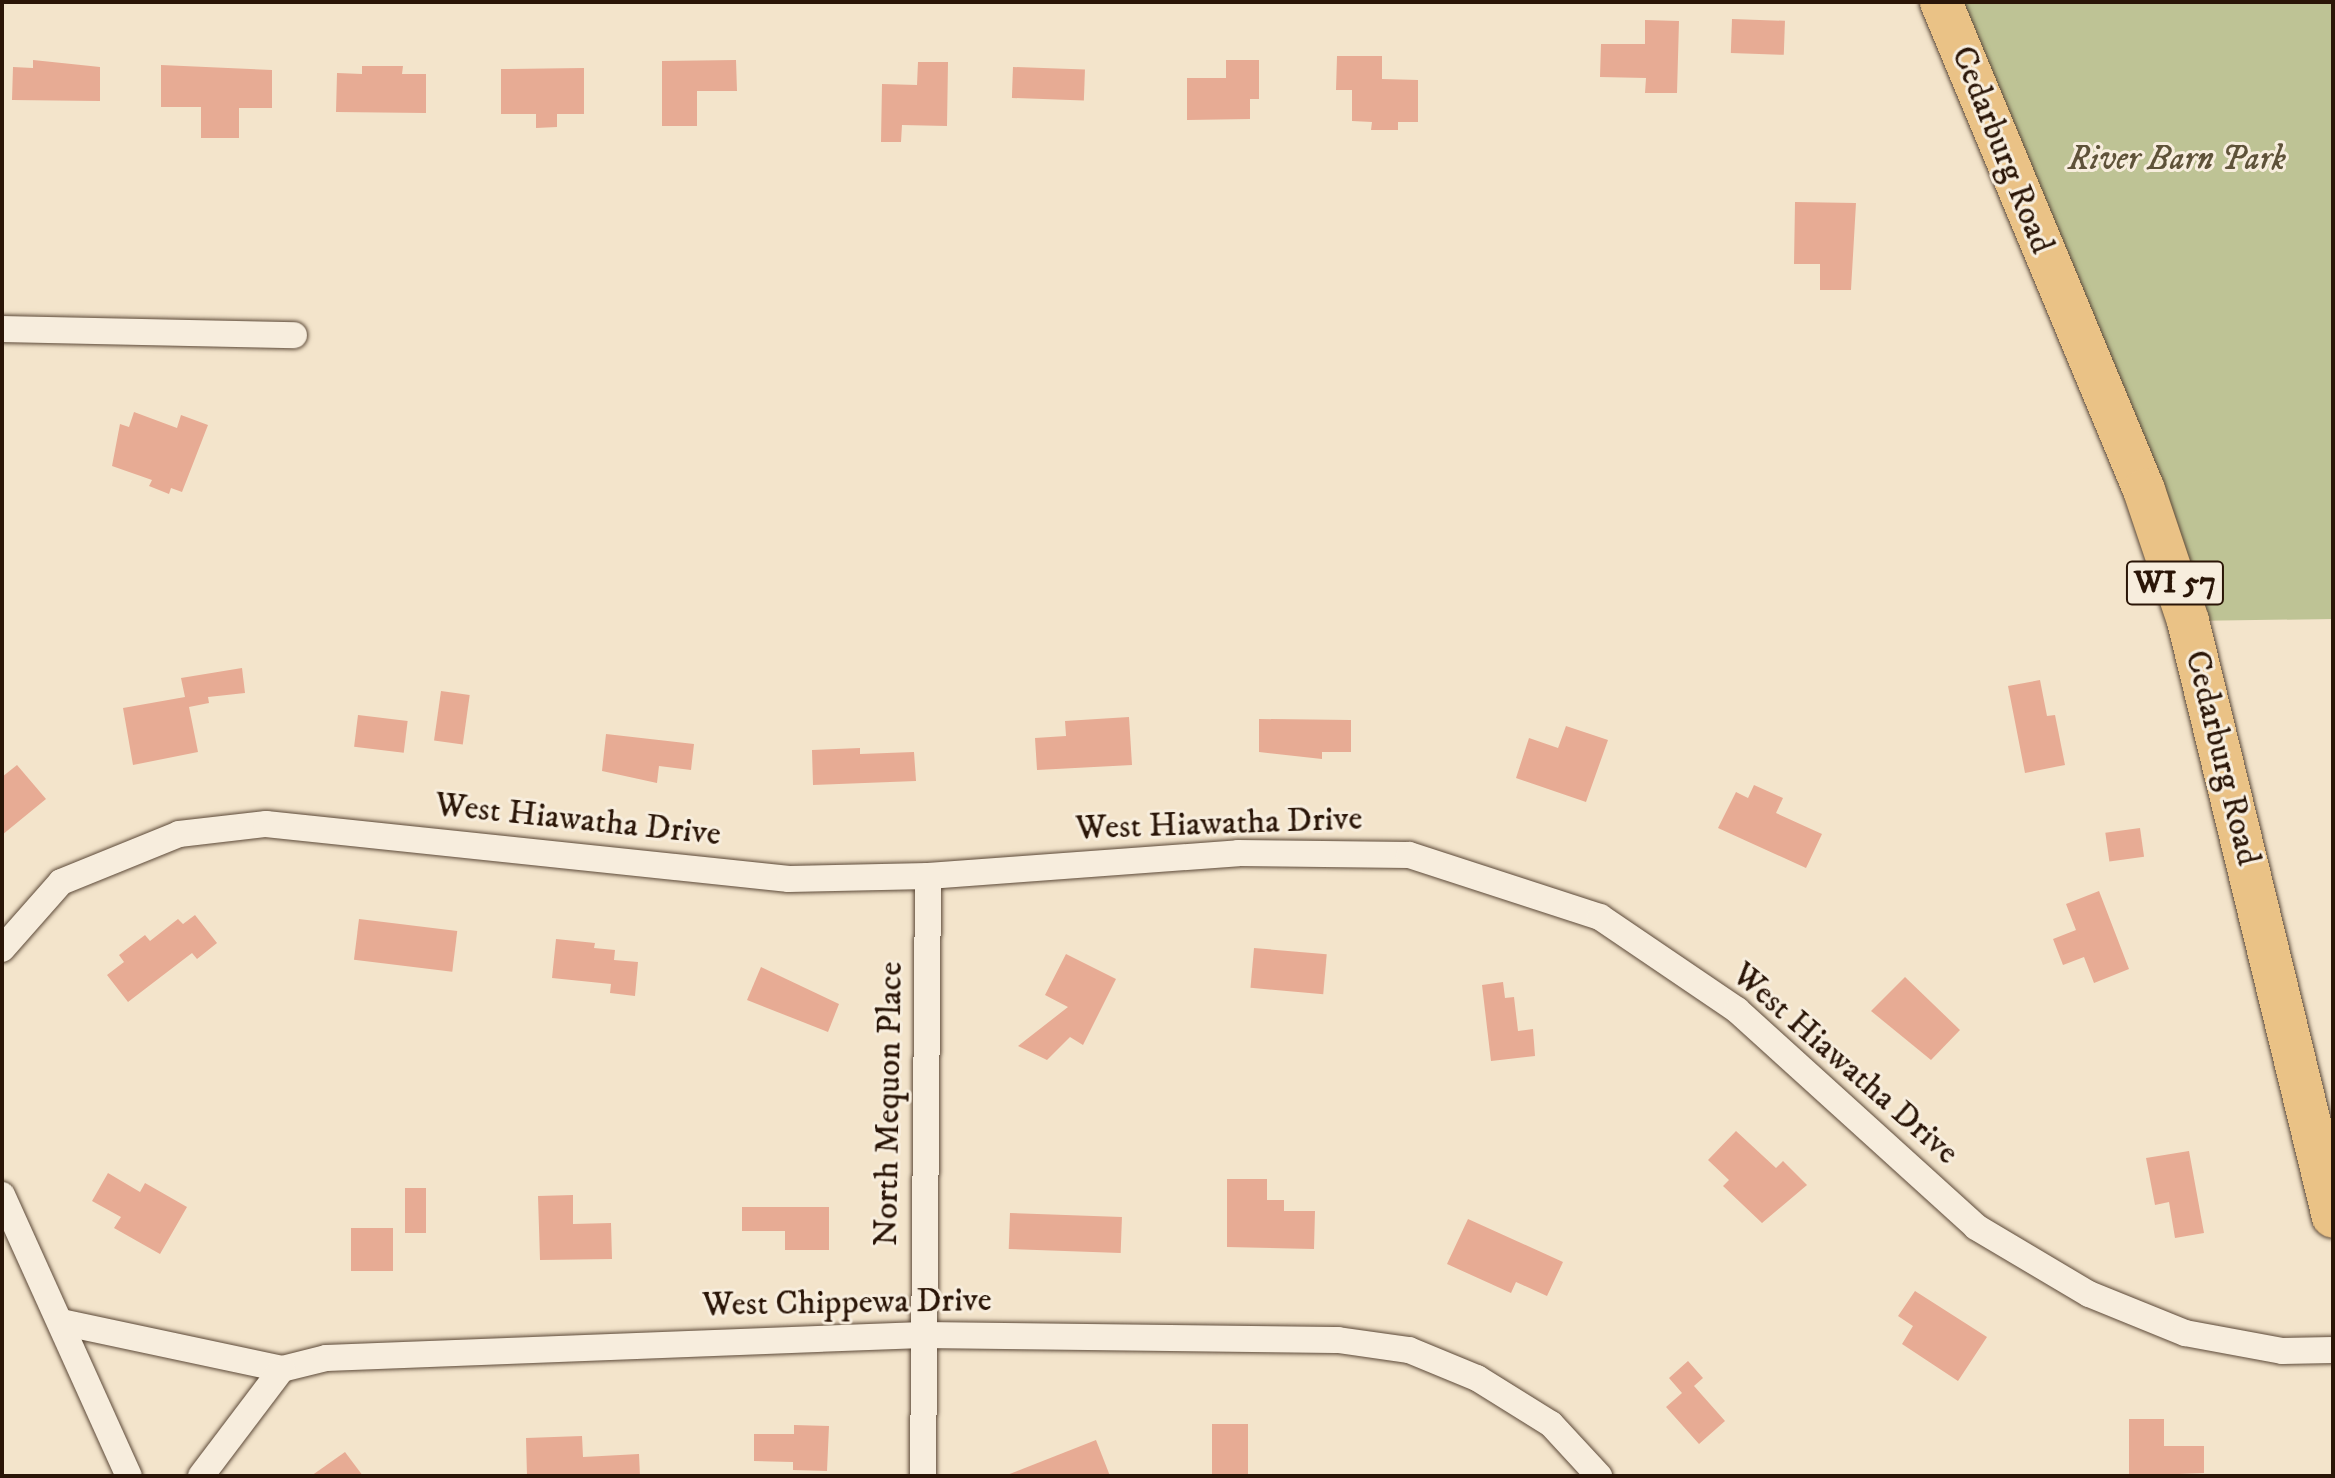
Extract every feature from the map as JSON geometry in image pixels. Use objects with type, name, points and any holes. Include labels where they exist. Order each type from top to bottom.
[{"type":"main road","name":"Cedarburg Road","points":[[1941,2],[2144,490],[2188,621],[2333,1217]]},
{"type":"street","points":[[2,329],[294,335]]},
{"type":"street","name":"West Hiawatha Drive","points":[[2,949],[61,882],[179,834],[266,824],[789,879],[928,876],[1317,850],[1409,855],[1600,917],[1737,1010],[1976,1227],[2089,1294],[2185,1333],[2282,1351],[2333,1350]]},
{"type":"street","name":"North Mequon Place","points":[[923,1476],[928,876]]},
{"type":"street","points":[[2,1195],[9,1224],[61,1322],[129,1476]]},
{"type":"street","name":"West Chippewa Drive","points":[[61,1322],[282,1369],[326,1358],[923,1335],[1338,1340],[1409,1350],[1477,1378],[1551,1424],[1599,1476]]},
{"type":"street","points":[[201,1476],[282,1369]]},
{"type":"green space","name":"River Barn Park","points":[[1941,2],[2333,2],[2333,619],[2188,621]]},
{"type":"building","points":[[1732,19],[1785,21],[1784,55],[1731,53]]},
{"type":"building","points":[[1645,20],[1679,21],[1677,93],[1645,93],[1646,78],[1600,77],[1601,44],[1645,44]]},
{"type":"building","points":[[1337,56],[1382,56],[1382,79],[1418,80],[1418,122],[1398,122],[1398,130],[1371,130],[1372,122],[1352,121],[1352,90],[1336,90]]},
{"type":"building","points":[[33,60],[100,67],[100,101],[12,100],[13,67],[33,68]]},
{"type":"building","points":[[736,60],[737,91],[697,91],[697,126],[662,126],[662,61]]},
{"type":"building","points":[[1226,60],[1259,60],[1259,99],[1250,99],[1250,119],[1187,120],[1187,78],[1226,78]]},
{"type":"building","points":[[918,62],[948,62],[947,126],[902,125],[901,142],[881,142],[882,84],[917,85]]},
{"type":"building","points":[[161,65],[272,70],[272,108],[239,108],[239,138],[201,138],[201,107],[161,107]]},
{"type":"building","points":[[362,66],[403,66],[402,74],[426,74],[426,113],[336,112],[337,73],[362,74]]},
{"type":"building","points":[[1013,67],[1085,70],[1084,100],[1012,98]]},
{"type":"building","points":[[584,68],[584,114],[557,114],[557,127],[536,128],[536,114],[501,114],[501,69]]},
{"type":"building","points":[[1795,202],[1856,203],[1851,290],[1820,290],[1820,264],[1794,264]]},
{"type":"building","points":[[134,412],[177,428],[181,415],[208,425],[182,492],[171,488],[169,494],[149,486],[152,480],[112,466],[120,424],[129,427]]},
{"type":"building","points":[[242,668],[245,693],[208,697],[209,703],[189,707],[198,752],[133,765],[123,708],[185,697],[181,678]]},
{"type":"building","points":[[2040,680],[2047,716],[2055,715],[2065,765],[2025,773],[2008,686]]},
{"type":"building","points":[[441,691],[470,695],[463,745],[434,741]]},
{"type":"building","points":[[358,715],[408,721],[404,753],[354,747]]},
{"type":"building","points":[[1129,717],[1132,765],[1037,770],[1035,738],[1066,736],[1065,721]]},
{"type":"building","points":[[1259,719],[1351,720],[1351,752],[1322,752],[1322,759],[1259,752]]},
{"type":"building","points":[[1566,726],[1608,740],[1586,802],[1516,778],[1529,738],[1558,748]]},
{"type":"building","points":[[606,734],[694,744],[691,770],[659,766],[657,783],[602,771]]},
{"type":"building","points":[[860,748],[860,754],[914,752],[916,781],[813,785],[812,750]]},
{"type":"building","points":[[17,765],[46,799],[2,835],[2,777]]},
{"type":"building","points":[[1754,785],[1783,798],[1776,813],[1822,834],[1806,868],[1718,828],[1736,792],[1748,798]]},
{"type":"building","points":[[2140,828],[2144,857],[2109,862],[2105,833]]},
{"type":"building","points":[[2099,891],[2129,969],[2094,983],[2084,957],[2063,965],[2053,939],[2076,930],[2066,904]]},
{"type":"building","points":[[195,915],[217,943],[197,959],[192,953],[128,1002],[107,975],[124,962],[119,955],[145,935],[150,941],[178,919],[183,924]]},
{"type":"building","points":[[359,919],[457,931],[452,972],[354,960]]},
{"type":"building","points":[[556,939],[595,943],[594,948],[615,950],[614,960],[638,962],[635,996],[610,993],[611,984],[552,978]]},
{"type":"building","points":[[1254,948],[1327,954],[1323,994],[1251,988]]},
{"type":"building","points":[[1066,954],[1116,979],[1083,1045],[1070,1037],[1047,1060],[1018,1046],[1068,1007],[1045,995]]},
{"type":"building","points":[[761,967],[839,1004],[828,1032],[747,1000]]},
{"type":"building","points":[[1905,977],[1960,1030],[1931,1060],[1871,1011]]},
{"type":"building","points":[[1503,982],[1505,998],[1514,997],[1518,1031],[1533,1029],[1535,1056],[1491,1061],[1482,985]]},
{"type":"building","points":[[1736,1131],[1776,1168],[1783,1161],[1807,1185],[1762,1223],[1723,1186],[1729,1180],[1708,1160]]},
{"type":"building","points":[[2189,1151],[2204,1233],[2175,1238],[2169,1202],[2155,1205],[2146,1158]]},
{"type":"building","points":[[108,1173],[140,1192],[145,1183],[187,1207],[160,1254],[114,1228],[121,1217],[92,1201]]},
{"type":"building","points":[[1227,1179],[1267,1179],[1267,1200],[1284,1200],[1284,1211],[1315,1211],[1314,1249],[1227,1247]]},
{"type":"building","points":[[405,1188],[426,1188],[426,1233],[405,1233]]},
{"type":"building","points":[[573,1195],[573,1224],[611,1223],[612,1259],[540,1260],[538,1196]]},
{"type":"building","points":[[742,1207],[829,1207],[829,1250],[785,1250],[785,1231],[742,1231]]},
{"type":"building","points":[[1010,1213],[1122,1217],[1121,1253],[1009,1249]]},
{"type":"building","points":[[1468,1219],[1563,1262],[1547,1296],[1516,1282],[1511,1293],[1447,1264]]},
{"type":"building","points":[[351,1228],[393,1228],[393,1271],[351,1271]]},
{"type":"building","points":[[1915,1291],[1987,1337],[1958,1381],[1902,1344],[1913,1326],[1898,1316]]},
{"type":"building","points":[[1688,1361],[1703,1378],[1694,1386],[1725,1421],[1699,1444],[1666,1407],[1682,1393],[1669,1378]]},
{"type":"building","points":[[2129,1419],[2164,1419],[2164,1446],[2204,1446],[2204,1473],[2129,1476]]},
{"type":"building","points":[[1212,1424],[1248,1424],[1248,1476],[1212,1476]]},
{"type":"building","points":[[794,1425],[829,1426],[827,1471],[793,1470],[793,1462],[754,1461],[754,1434],[794,1434]]},
{"type":"building","points":[[582,1436],[583,1457],[639,1454],[640,1476],[527,1476],[526,1438]]},
{"type":"building","points":[[1096,1440],[1110,1476],[1007,1476],[1007,1475]]},
{"type":"building","points":[[345,1452],[363,1476],[311,1476]]}]
